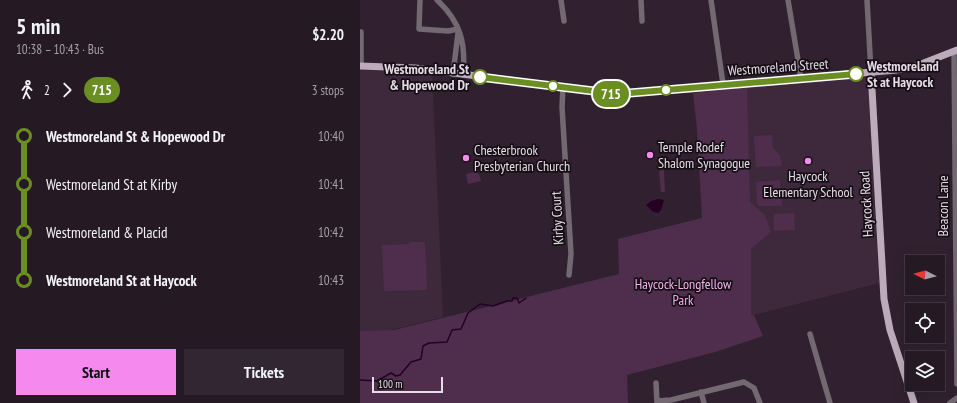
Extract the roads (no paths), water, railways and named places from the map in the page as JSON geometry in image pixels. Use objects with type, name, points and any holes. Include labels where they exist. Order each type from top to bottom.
[{"type":"main road","name":"Westmoreland Street","points":[[361,66],[402,67],[618,94],[906,68],[955,51]]},
{"type":"main road","name":"Haycock Road","points":[[871,72],[884,299],[890,330],[914,403]]},
{"type":"street","points":[[420,0],[419,29],[448,31],[458,29]]},
{"type":"street","points":[[437,0],[449,12],[458,29],[465,54],[463,75]]},
{"type":"street","points":[[561,0],[564,21]]},
{"type":"street","points":[[641,0],[642,21]]},
{"type":"street","points":[[711,0],[723,84]]},
{"type":"street","points":[[788,0],[802,78]]},
{"type":"street","name":"Haycock Road","points":[[867,0],[871,72]]},
{"type":"street","points":[[454,74],[458,46],[458,29]]},
{"type":"street","points":[[360,32],[361,66]]},
{"type":"street","name":"Beacon Lane","points":[[955,51],[957,384]]},
{"type":"street","name":"Kirby Court","points":[[563,87],[563,114],[571,254],[569,275]]},
{"type":"street","points":[[810,334],[830,403]]},
{"type":"street","points":[[656,383],[657,402],[744,382],[754,388],[760,403]]},
{"type":"street","points":[[701,392],[704,403]]},
{"type":"street","points":[[950,403],[957,398]]},
{"type":"waterway","points":[[360,380],[377,381],[391,373],[396,376],[400,375],[411,362],[421,359],[423,346],[429,343],[447,342],[452,330],[461,329],[468,313],[480,304],[493,306],[507,301],[512,301],[513,298],[517,298],[519,303],[526,298]]},
{"type":"place","name":"Westmoreland St at Haycock","points":[[856,74]]},
{"type":"place","name":"Westmoreland St & Hopewood Dr","points":[[480,77]]},
{"type":"place","name":"Temple Rodef Shalom Synagogue","points":[[650,155]]},
{"type":"place","name":"Chesterbrook Presbyterian Church","points":[[466,158]]},
{"type":"place","name":"Haycock Elementary School","points":[[808,161]]},
{"type":"park label","name":"Haycock-Longfellow Park","points":[[683,292]]}]
